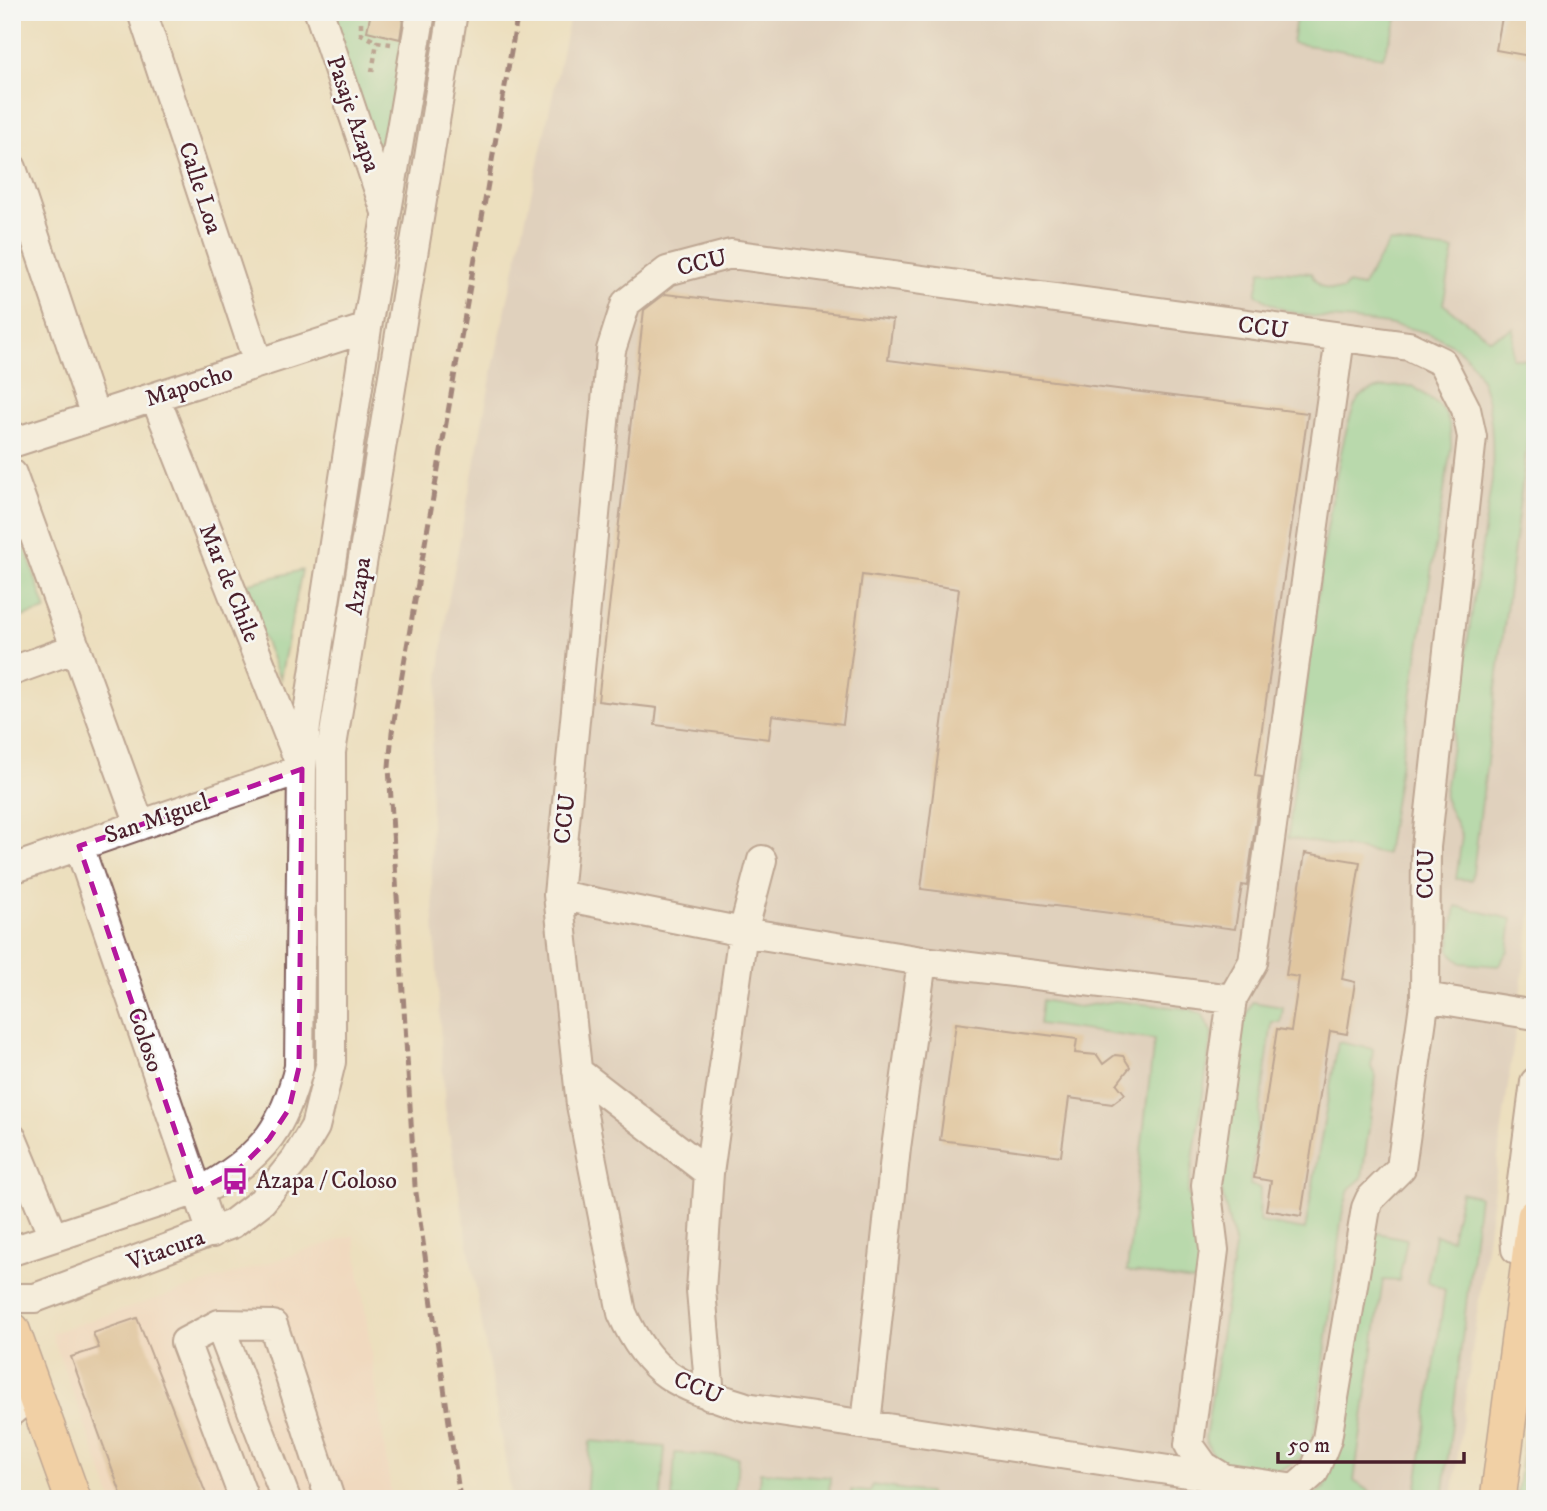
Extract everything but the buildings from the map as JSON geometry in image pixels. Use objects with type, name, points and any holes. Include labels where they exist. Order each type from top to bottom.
[{"type":"main road","points":[[1498,1499],[1535,1216]]},
{"type":"main road","points":[[12,1330],[24,1401],[73,1499]]},
{"type":"street","name":"Calle Loa","points":[[142,12],[258,363]]},
{"type":"street","name":"Pasaje Azapa","points":[[319,12],[387,215]]},
{"type":"street","name":"Azapa","points":[[269,1139],[289,1109],[299,1067],[303,769],[310,696],[367,328],[421,12]]},
{"type":"street","name":"Azapa","points":[[296,1159],[315,1127],[331,1062],[331,752],[453,12]]},
{"type":"street","points":[[12,168],[95,416]]},
{"type":"street","name":"CCU","points":[[731,254],[1340,338],[1409,346],[1442,362],[1466,409],[1472,438],[1426,848],[1425,997],[1401,1168],[1370,1199],[1366,1208],[1327,1439],[1314,1472],[1295,1489],[746,1407],[686,1388],[661,1371],[635,1344],[622,1313],[577,1071],[558,895],[611,350],[626,303],[667,271],[731,254]]},
{"type":"street","name":"Mapocho","points":[[12,443],[367,328]]},
{"type":"street","points":[[1223,1478],[1204,1466],[1189,1445],[1214,1250],[1206,1185],[1232,999],[1253,962],[1340,338]]},
{"type":"street","name":"Mar de Chile","points":[[155,397],[303,769]]},
{"type":"street","points":[[12,474],[140,825]]},
{"type":"street","points":[[13,668],[76,648]]},
{"type":"street","name":"San Miguel","points":[[12,869],[303,769]]},
{"type":"street","name":"Coloso","points":[[79,846],[212,1233]]},
{"type":"street","points":[[710,1396],[701,1290],[709,1173],[743,932],[762,860]]},
{"type":"street","points":[[558,895],[743,932],[922,961],[1232,999]]},
{"type":"street","points":[[866,1424],[897,1148],[922,961]]},
{"type":"street","points":[[1425,997],[1535,1015]]},
{"type":"street","points":[[577,1071],[709,1173]]},
{"type":"street","points":[[1525,1285],[1517,1262],[1515,1234],[1535,1082]]},
{"type":"street","points":[[12,1138],[52,1237]]},
{"type":"street","name":"Vitacura","points":[[12,1251],[196,1192],[239,1169],[269,1139]]},
{"type":"street","name":"Vitacura","points":[[12,1298],[35,1298],[232,1224],[262,1201],[296,1159]]},
{"type":"street","points":[[219,1324],[286,1499]]},
{"type":"street","points":[[244,1499],[185,1342],[219,1324],[273,1325],[330,1499]]},
{"type":"path","points":[[361,12],[361,34],[377,42]]},
{"type":"path","points":[[366,74],[378,71]]},
{"type":"highlighted area","points":[[302,769],[299,1067],[289,1109],[269,1139],[239,1169],[196,1192],[79,846]]},
{"type":"shaded area","points":[[571,12],[1535,12],[1535,886],[1452,1499],[512,1499],[445,1110],[432,886],[430,764],[447,607],[492,372]]},
{"type":"shaded area","points":[[354,1235],[392,1499],[112,1499],[51,1333]]},
{"type":"green space","points":[[323,12],[415,12],[384,171]]},
{"type":"green space","points":[[1297,12],[1400,12],[1383,57],[1292,43]]},
{"type":"green space","points":[[1389,242],[1454,250],[1443,304],[1490,339],[1514,328],[1512,358],[1535,361],[1535,429],[1529,429],[1472,880],[1456,879],[1462,836],[1444,798],[1492,479],[1492,436],[1488,401],[1479,375],[1464,355],[1444,340],[1417,330],[1383,323],[1296,313],[1275,306],[1256,294],[1261,270],[1311,273],[1320,285],[1328,289],[1343,290],[1348,284],[1362,287]]},
{"type":"green space","points":[[1413,386],[1438,405],[1447,417],[1451,448],[1386,854],[1288,838],[1316,603],[1338,467],[1350,419],[1361,396],[1367,392],[1386,387]]},
{"type":"green space","points":[[12,507],[46,610],[12,620]]},
{"type":"green space","points":[[302,570],[280,679],[242,585]]},
{"type":"green space","points":[[1456,906],[1512,919],[1508,951],[1498,966],[1461,963],[1449,951]]},
{"type":"green space","points":[[1042,1000],[1078,1007],[1115,1001],[1190,1009],[1203,1015],[1212,1034],[1188,1193],[1205,1250],[1199,1282],[1127,1271],[1154,1040],[1039,1024]]},
{"type":"green space","points":[[1252,1002],[1283,1007],[1281,1022],[1272,1022],[1250,1185],[1260,1188],[1259,1222],[1305,1230],[1338,1042],[1373,1049],[1371,1067],[1376,1077],[1362,1178],[1349,1189],[1342,1215],[1317,1418],[1312,1439],[1304,1454],[1295,1461],[1261,1474],[1237,1473],[1223,1468],[1205,1439],[1235,1247],[1218,1175],[1236,1042]]},
{"type":"green space","points":[[1461,1192],[1479,1196],[1443,1499],[1308,1499],[1325,1487],[1342,1436],[1372,1232],[1407,1239],[1399,1281],[1383,1280],[1354,1481],[1376,1496],[1416,1493],[1445,1290],[1427,1281],[1435,1235],[1451,1239]]},
{"type":"green space","points":[[1535,1363],[1535,1499],[1516,1499]]},
{"type":"green space","points":[[590,1441],[665,1447],[661,1499],[586,1499]]},
{"type":"green space","points":[[675,1453],[738,1458],[735,1499],[672,1499]]},
{"type":"green space","points":[[760,1472],[830,1477],[829,1499],[758,1499]]},
{"type":"green space","points":[[872,1485],[929,1493],[928,1499],[851,1499],[851,1490],[870,1492]]},
{"type":"railway","points":[[460,1499],[415,1186],[389,767],[392,732],[518,12]]},
{"type":"place","name":"Azapa / Coloso","points":[[235,1181]]}]
